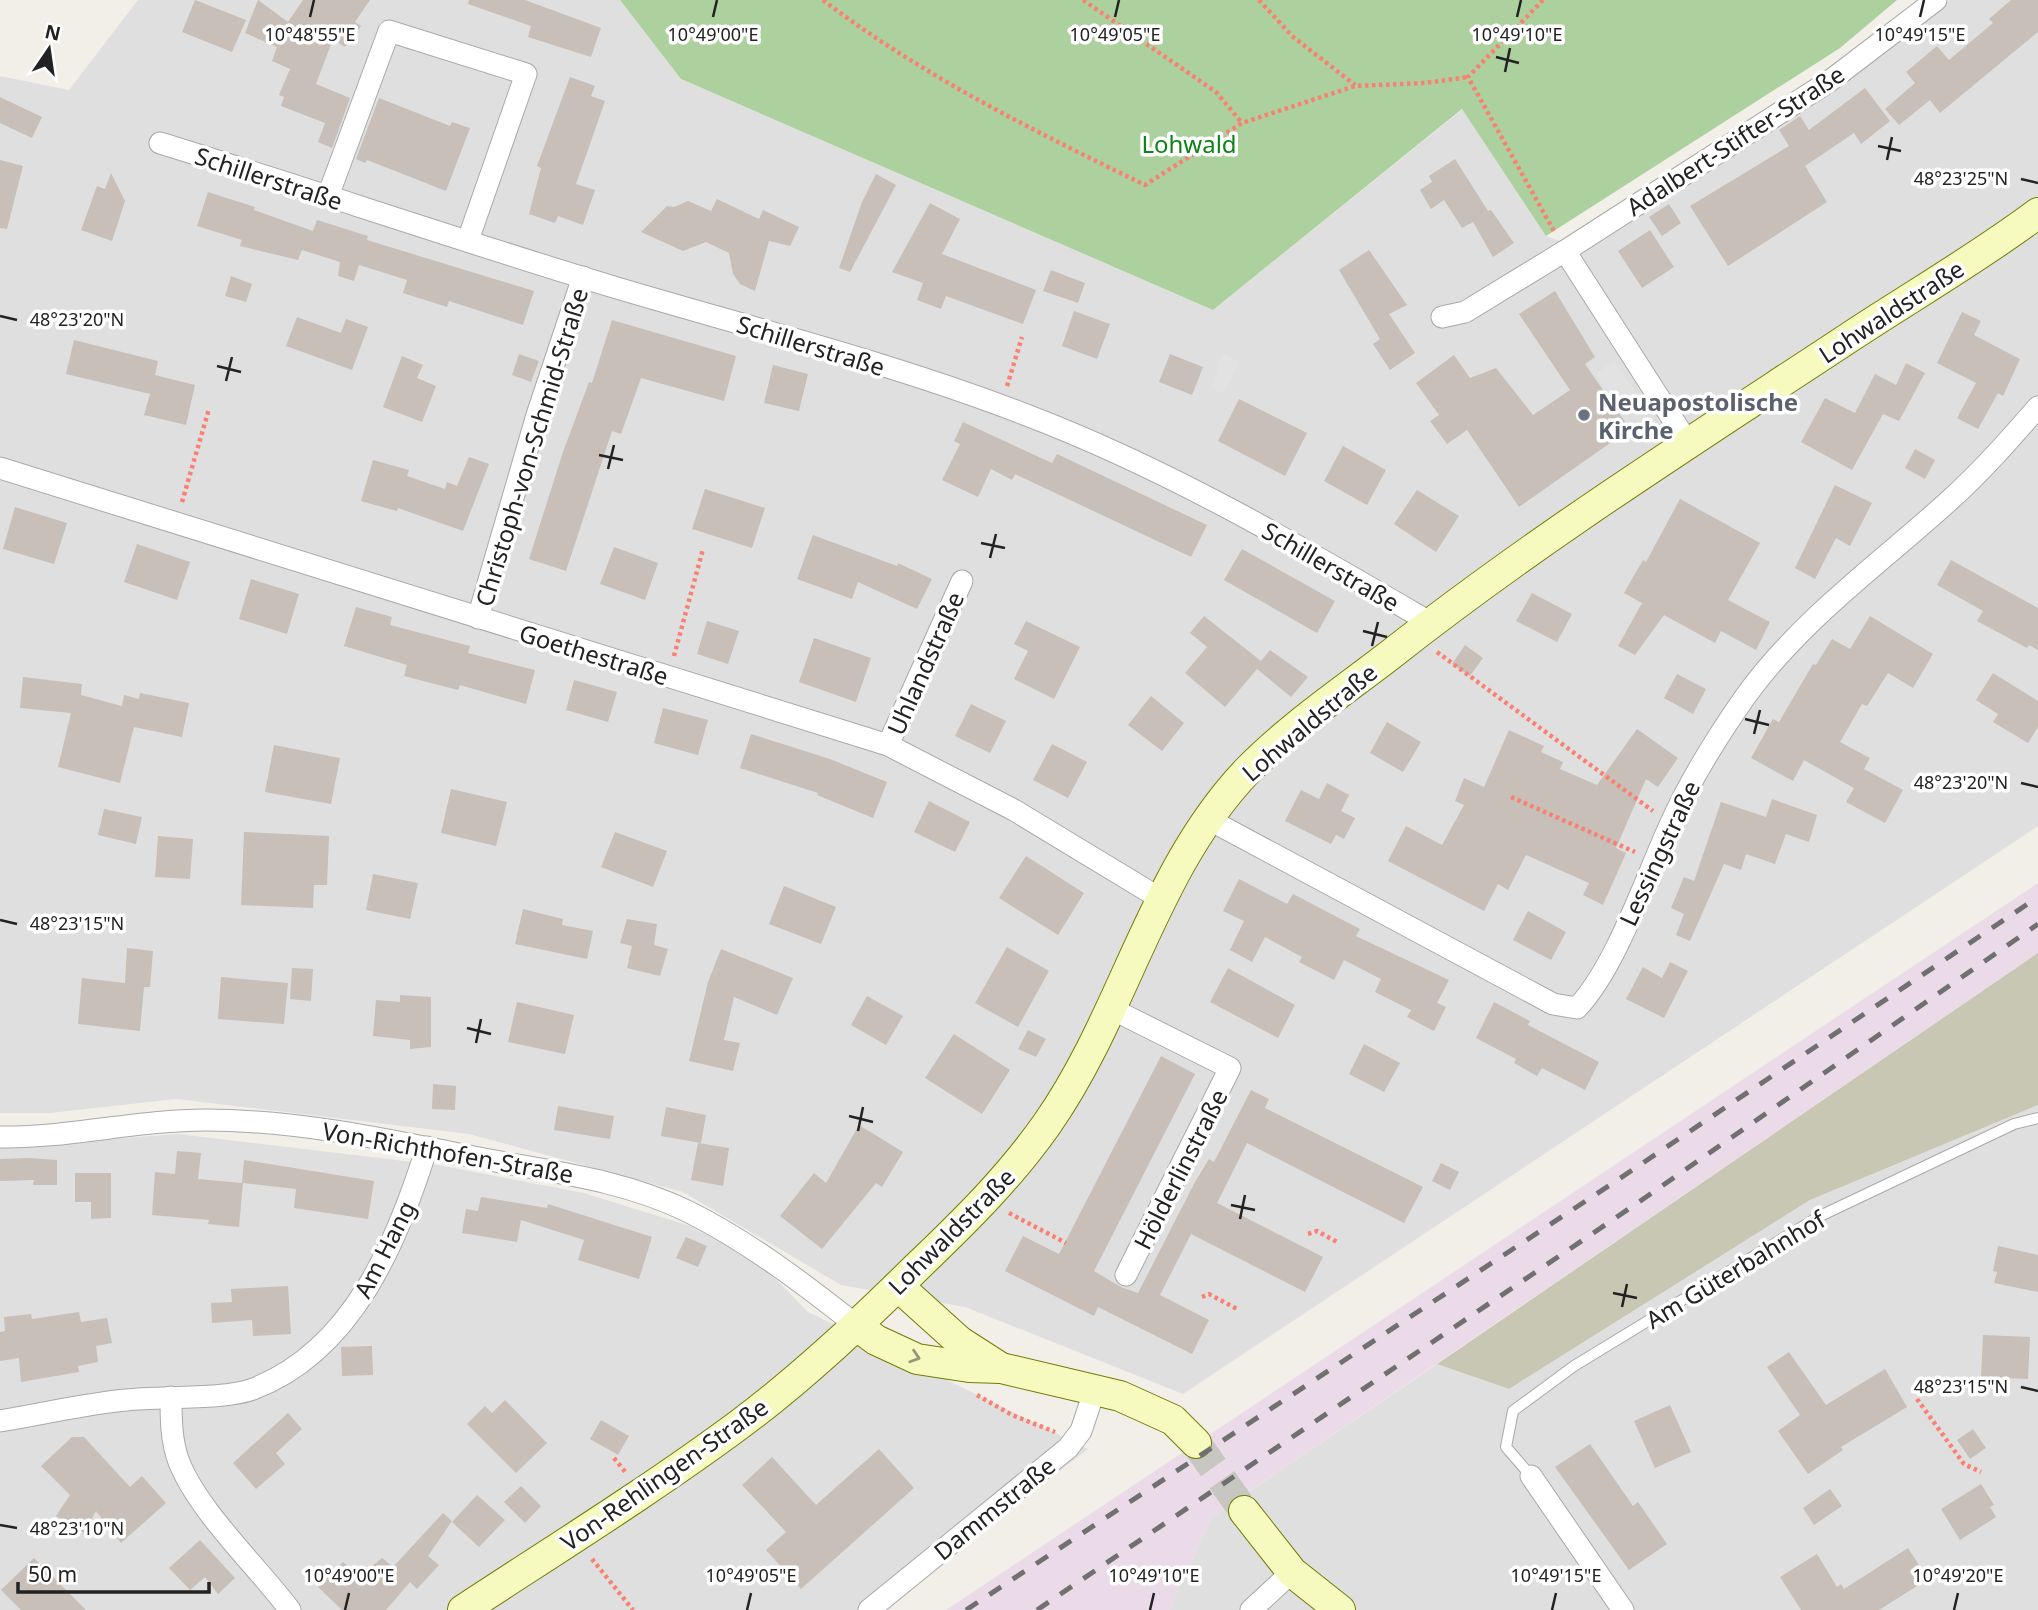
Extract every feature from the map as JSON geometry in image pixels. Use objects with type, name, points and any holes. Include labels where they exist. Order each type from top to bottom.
[{"type":"street","name":"Adalbert-Stifter-Straße","points":[[1442,317],[1465,312],[1565,251],[1831,80],[1936,0]]},
{"type":"street","points":[[328,196],[389,31],[526,74],[468,240]]},
{"type":"street","name":"Schillerstraße","points":[[160,143],[583,277],[877,364],[1001,406],[1080,438],[1185,486],[1296,545],[1424,628]]},
{"type":"street","name":"Lohwaldstraße","points":[[856,1325],[987,1201],[1050,1121],[1112,1009],[1161,899],[1208,819],[1243,775],[1270,749],[1424,628],[1572,519],[2034,222]]},
{"type":"street","points":[[1565,251],[1688,443]]},
{"type":"street","name":"Christoph-von-Schmid-Straße","points":[[478,618],[537,415],[583,277]]},
{"type":"street","name":"Lessingstraße","points":[[1208,819],[1553,1004],[1577,1008],[1590,994],[1671,823],[1707,756],[1745,697],[1809,623],[1952,498],[2038,407]]},
{"type":"street","name":"Goethestraße","points":[[0,468],[888,745],[1014,810],[1161,899]]},
{"type":"street","name":"Uhlandstraße","points":[[888,745],[962,580]]},
{"type":"street","name":"Hölderlinstraße","points":[[1112,1009],[1230,1068],[1126,1275]]},
{"type":"street","name":"Von-Richthofen-Straße","points":[[0,1137],[164,1121],[210,1120],[304,1128],[597,1178],[689,1212],[752,1249],[856,1325]]},
{"type":"street","name":"Am Hang","points":[[0,1421],[127,1399],[251,1390],[298,1362],[350,1314],[385,1258],[401,1224],[427,1147]]},
{"type":"street","points":[[898,1286],[959,1340],[1001,1368]]},
{"type":"street","points":[[856,1325],[876,1340],[918,1359],[969,1367],[1001,1368],[1120,1396],[1173,1420],[1196,1443]]},
{"type":"street","name":"Von-Rehlingen-Straße","points":[[463,1610],[742,1423],[856,1325]]},
{"type":"street","name":"Dammstraße","points":[[869,1610],[1076,1440],[1095,1389]]},
{"type":"street","points":[[171,1397],[172,1432],[178,1461],[197,1496],[290,1610]]},
{"type":"street","points":[[1531,1476],[1623,1610]]},
{"type":"street","points":[[1244,1511],[1292,1572],[1340,1610]]},
{"type":"street","points":[[1251,1610],[1292,1572]]},
{"type":"lane","name":"Am Güterbahnhof","points":[[1531,1476],[1506,1447],[1513,1411],[1574,1366],[1820,1216],[2014,1124],[2038,1118]]},
{"type":"path","points":[[823,0],[863,31],[1021,124],[1145,185],[1242,123],[1355,86],[1425,83],[1468,77],[1543,0]]},
{"type":"path","points":[[1083,0],[1216,92],[1242,123]]},
{"type":"path","points":[[1259,0],[1292,36],[1355,86]]},
{"type":"path","points":[[1468,77],[1565,251]]},
{"type":"path","points":[[1001,406],[1022,337]]},
{"type":"path","points":[[176,523],[209,408]]},
{"type":"path","points":[[668,677],[703,549]]},
{"type":"path","points":[[1424,628],[1455,667],[1671,823]]},
{"type":"path","points":[[1511,797],[1655,861]]},
{"type":"path","points":[[987,1201],[1066,1243]]},
{"type":"path","points":[[1308,1234],[1317,1231],[1339,1242]]},
{"type":"path","points":[[1202,1297],[1209,1294],[1237,1309]]},
{"type":"path","points":[[968,1390],[1012,1415],[1076,1440]]},
{"type":"path","points":[[1916,1399],[1964,1464],[1981,1472]]},
{"type":"path","points":[[574,1536],[633,1610]]},
{"type":"shaded area","points":[[138,0],[620,0],[681,79],[1213,310],[1463,109],[1546,236],[1585,250],[1853,77],[1950,0],[2038,0],[2038,826],[1183,1394],[965,1307],[841,1285],[683,1192],[469,1134],[176,1099],[50,1113],[0,1113],[0,76],[69,90]]},
{"type":"shaded area","points":[[1223,353],[1240,362],[1223,394],[1211,388]]},
{"type":"shaded area","points":[[1614,361],[1644,403],[1624,416],[1595,374]]},
{"type":"shaded area","points":[[2038,883],[2038,953],[1212,1517],[1169,1610],[946,1610]]},
{"type":"shaded area","points":[[2038,953],[2038,1105],[1810,1200],[1509,1389],[1437,1364]]},
{"type":"shaded area","points":[[2038,1105],[2038,1610],[1169,1610],[1212,1517],[1437,1364],[1509,1389],[1810,1200]]},
{"type":"shaded area","points":[[178,1134],[438,1165],[584,1193],[690,1226],[761,1264],[808,1312],[1088,1449],[876,1610],[0,1610],[0,1147]]},
{"type":"green space","name":"Lohwald","points":[[620,0],[1897,0],[1840,48],[1546,236],[1462,109],[1213,310],[681,79]]},
{"type":"building","points":[[195,0],[246,20],[232,52],[182,32]]},
{"type":"building","points":[[258,0],[288,22],[303,0],[370,0],[355,22],[361,26],[345,47],[333,39],[316,84],[350,98],[332,148],[318,142],[325,123],[281,106],[284,97],[279,95],[290,69],[272,61],[277,47],[245,33]]},
{"type":"building","points":[[469,0],[525,0],[601,28],[591,57],[528,37],[531,26],[468,4]]},
{"type":"building","points":[[2011,0],[2038,0],[2038,32],[1940,113],[1930,100],[1899,125],[1885,109],[1915,83],[1906,72],[1937,46],[1949,60],[1993,23],[1989,19]]},
{"type":"building","points":[[570,77],[595,86],[591,96],[605,101],[576,184],[595,190],[583,225],[558,216],[555,223],[529,214],[541,168],[537,166]]},
{"type":"building","points":[[1865,88],[1890,121],[1861,144],[1854,133],[1805,166],[1827,202],[1728,266],[1690,206],[1789,146],[1779,130],[1800,116],[1809,130]]},
{"type":"building","points":[[0,97],[42,117],[32,138],[0,123]]},
{"type":"building","points":[[379,98],[450,126],[452,122],[470,128],[446,191],[367,160],[365,163],[356,159]]},
{"type":"building","points":[[1455,159],[1488,211],[1491,210],[1514,243],[1493,257],[1473,222],[1462,228],[1444,200],[1431,209],[1420,190],[1432,182],[1429,176]]},
{"type":"building","points":[[0,160],[23,166],[7,229],[0,228]]},
{"type":"building","points":[[111,173],[125,201],[112,241],[81,230],[97,186],[105,189]]},
{"type":"building","points":[[876,174],[896,185],[850,272],[839,268],[862,202]]},
{"type":"building","points":[[208,192],[255,207],[254,210],[313,231],[317,220],[368,236],[367,240],[534,291],[523,325],[449,301],[447,307],[403,293],[407,280],[359,265],[354,281],[338,276],[340,262],[302,250],[298,260],[240,246],[242,240],[197,226]]},
{"type":"building","points":[[717,199],[759,219],[763,210],[799,227],[790,246],[769,241],[755,291],[740,284],[733,274],[729,253],[706,242],[683,251],[641,232],[667,206],[674,207],[688,201],[711,211]]},
{"type":"building","points":[[930,203],[960,219],[942,254],[1036,290],[1023,324],[946,296],[941,309],[917,300],[923,283],[892,272]]},
{"type":"building","points":[[1669,204],[1681,223],[1662,236],[1649,217]]},
{"type":"building","points":[[1650,230],[1674,267],[1642,288],[1618,251]]},
{"type":"building","points":[[1369,250],[1407,305],[1389,314],[1415,353],[1390,370],[1373,344],[1380,339],[1339,270]]},
{"type":"building","points":[[1051,270],[1085,283],[1078,303],[1043,291]]},
{"type":"building","points":[[231,276],[252,284],[246,302],[225,296]]},
{"type":"building","points":[[1555,291],[1595,357],[1585,364],[1630,429],[1519,507],[1467,430],[1447,444],[1430,421],[1439,415],[1416,383],[1454,355],[1470,378],[1496,368],[1533,415],[1570,390],[1519,314]]},
{"type":"building","points":[[1074,311],[1110,324],[1097,359],[1062,346]]},
{"type":"building","points":[[1962,312],[1981,321],[1974,335],[2020,359],[2003,396],[1998,393],[1978,429],[1957,418],[1976,383],[1937,363]]},
{"type":"building","points":[[297,317],[341,333],[346,319],[368,327],[352,370],[286,346]]},
{"type":"building","points":[[612,320],[736,356],[724,401],[641,378],[621,434],[612,431],[566,571],[529,559],[563,452],[589,382],[592,383]]},
{"type":"building","points":[[74,340],[158,361],[155,375],[195,385],[186,425],[144,415],[150,394],[66,374]]},
{"type":"building","points":[[519,354],[539,361],[531,382],[512,375]]},
{"type":"building","points":[[1170,354],[1203,367],[1192,395],[1159,382]]},
{"type":"building","points":[[402,356],[423,365],[417,378],[436,386],[422,422],[383,407]]},
{"type":"building","points":[[1906,363],[1925,373],[1899,421],[1883,414],[1852,470],[1801,442],[1825,398],[1855,413],[1875,374],[1896,385]]},
{"type":"building","points":[[773,365],[808,374],[799,411],[764,403]]},
{"type":"building","points":[[1239,399],[1307,433],[1285,476],[1218,441]]},
{"type":"building","points":[[963,422],[1052,463],[1057,454],[1207,525],[1191,557],[1015,474],[1012,480],[991,469],[978,497],[942,480],[960,444],[954,441]]},
{"type":"building","points":[[1343,446],[1386,470],[1367,505],[1324,481]]},
{"type":"building","points":[[1915,449],[1935,460],[1925,479],[1905,468]]},
{"type":"building","points":[[469,457],[489,464],[463,531],[398,508],[397,511],[361,501],[373,460],[409,470],[407,476],[445,489],[447,482],[457,486]]},
{"type":"building","points":[[1835,485],[1872,503],[1850,546],[1836,538],[1815,579],[1795,568]]},
{"type":"building","points":[[705,489],[765,508],[752,548],[692,529]]},
{"type":"building","points":[[1417,490],[1459,516],[1436,552],[1394,524]]},
{"type":"building","points":[[1680,499],[1760,543],[1728,600],[1770,622],[1756,650],[1721,631],[1715,643],[1664,615],[1635,655],[1618,646],[1642,603],[1624,593],[1643,560],[1646,562]]},
{"type":"building","points":[[15,507],[67,523],[54,564],[3,549]]},
{"type":"building","points":[[813,535],[897,566],[898,563],[932,579],[917,609],[858,582],[852,599],[797,579]]},
{"type":"building","points":[[137,544],[190,562],[177,600],[124,582]]},
{"type":"building","points":[[614,547],[658,563],[645,600],[600,584]]},
{"type":"building","points":[[1242,549],[1335,601],[1317,633],[1224,580]]},
{"type":"building","points":[[1951,560],[2038,608],[2038,650],[2029,645],[2027,648],[1977,621],[1983,611],[1937,585]]},
{"type":"building","points":[[251,579],[299,594],[287,634],[239,619]]},
{"type":"building","points":[[1532,593],[1572,614],[1557,642],[1516,621]]},
{"type":"building","points":[[356,607],[392,617],[390,625],[470,646],[468,653],[535,670],[526,704],[460,685],[458,690],[404,676],[407,665],[344,646]]},
{"type":"building","points":[[1204,616],[1261,661],[1270,650],[1308,677],[1291,697],[1257,669],[1225,707],[1185,673],[1207,647],[1190,633]]},
{"type":"building","points":[[1870,616],[1933,654],[1913,688],[1888,673],[1867,706],[1862,704],[1840,742],[1870,758],[1864,769],[1903,790],[1885,823],[1846,802],[1854,788],[1804,760],[1793,781],[1751,758],[1773,719],[1779,722],[1813,664],[1816,665],[1832,639],[1850,649]]},
{"type":"building","points":[[707,621],[739,631],[728,664],[697,654]]},
{"type":"building","points":[[1026,621],[1080,647],[1054,699],[1014,679],[1028,651],[1014,644]]},
{"type":"building","points":[[814,638],[871,658],[856,702],[799,682]]},
{"type":"building","points":[[1465,645],[1483,658],[1470,676],[1452,664]]},
{"type":"building","points":[[1993,673],[2038,701],[2038,727],[2028,743],[1993,722],[1998,714],[1976,700]]},
{"type":"building","points":[[1677,674],[1706,689],[1693,714],[1664,698]]},
{"type":"building","points":[[23,677],[82,684],[81,695],[122,706],[124,695],[139,699],[140,693],[189,703],[182,737],[134,727],[120,783],[58,767],[71,713],[20,708]]},
{"type":"building","points":[[574,680],[617,692],[608,722],[566,710]]},
{"type":"building","points":[[1151,696],[1184,723],[1162,751],[1128,725]]},
{"type":"building","points":[[971,704],[1006,721],[990,753],[955,736]]},
{"type":"building","points":[[663,708],[708,720],[698,755],[654,743]]},
{"type":"building","points":[[1387,722],[1421,742],[1403,772],[1370,753]]},
{"type":"building","points":[[1637,729],[1678,758],[1658,787],[1646,779],[1616,848],[1626,853],[1603,905],[1583,895],[1589,883],[1526,855],[1508,890],[1498,884],[1484,911],[1388,861],[1406,826],[1442,845],[1464,805],[1455,801],[1464,778],[1484,787],[1509,730],[1544,746],[1541,752],[1563,762],[1560,769],[1597,785]]},
{"type":"building","points":[[751,734],[830,759],[887,782],[873,818],[817,795],[818,793],[740,768]]},
{"type":"building","points":[[1052,744],[1087,762],[1068,798],[1033,780]]},
{"type":"building","points":[[274,745],[340,758],[331,804],[265,792]]},
{"type":"building","points":[[1327,783],[1349,795],[1341,811],[1355,818],[1344,839],[1336,835],[1331,844],[1285,821],[1301,790],[1319,799]]},
{"type":"building","points":[[451,789],[507,802],[496,846],[441,833]]},
{"type":"building","points":[[1772,799],[1817,815],[1809,842],[1786,834],[1775,864],[1746,854],[1741,870],[1724,864],[1690,941],[1676,935],[1684,914],[1671,908],[1684,877],[1694,881],[1721,802],[1766,817]]},
{"type":"building","points":[[929,801],[970,822],[955,852],[914,832]]},
{"type":"building","points":[[104,809],[142,817],[136,844],[98,835]]},
{"type":"building","points":[[244,832],[329,836],[327,885],[314,885],[313,908],[241,905]]},
{"type":"building","points":[[615,832],[667,851],[653,887],[601,867]]},
{"type":"building","points":[[158,836],[193,839],[190,879],[155,877]]},
{"type":"building","points":[[1026,856],[1084,893],[1058,935],[999,898]]},
{"type":"building","points":[[373,874],[418,883],[410,919],[366,910]]},
{"type":"building","points":[[1239,879],[1287,904],[1293,894],[1360,929],[1356,936],[1449,980],[1437,1003],[1446,1007],[1434,1031],[1407,1017],[1411,1010],[1375,992],[1381,979],[1344,960],[1334,980],[1299,962],[1302,957],[1265,937],[1252,962],[1230,950],[1244,921],[1223,911]]},
{"type":"building","points":[[784,886],[836,907],[821,944],[769,924]]},
{"type":"building","points":[[523,909],[563,919],[562,925],[593,931],[587,959],[515,944]]},
{"type":"building","points":[[1528,911],[1566,932],[1551,960],[1513,940]]},
{"type":"building","points":[[627,919],[657,924],[654,945],[668,949],[660,976],[627,968],[632,946],[620,943]]},
{"type":"building","points":[[1007,947],[1049,971],[1018,1027],[975,1003]]},
{"type":"building","points":[[127,948],[153,951],[150,987],[144,987],[140,1031],[78,1024],[82,978],[125,983]]},
{"type":"building","points":[[721,949],[793,978],[777,1015],[734,997],[724,1040],[740,1043],[733,1071],[689,1061],[708,982]]},
{"type":"building","points":[[1670,962],[1688,971],[1664,1018],[1626,999],[1643,967],[1662,978]]},
{"type":"building","points":[[292,968],[313,969],[311,1001],[290,999]]},
{"type":"building","points":[[1228,968],[1295,1005],[1278,1038],[1210,1002]]},
{"type":"building","points":[[221,977],[288,983],[284,1024],[218,1019]]},
{"type":"building","points":[[400,995],[431,997],[431,1047],[410,1049],[410,1040],[373,1036],[376,1000],[400,1002]]},
{"type":"building","points":[[867,996],[903,1016],[886,1045],[851,1025]]},
{"type":"building","points":[[517,1002],[574,1015],[565,1054],[508,1042]]},
{"type":"building","points":[[1494,1002],[1530,1021],[1528,1025],[1599,1062],[1585,1090],[1542,1068],[1537,1076],[1514,1063],[1516,1059],[1476,1038]]},
{"type":"building","points":[[1028,1030],[1046,1039],[1036,1057],[1018,1049]]},
{"type":"building","points":[[954,1034],[1010,1070],[982,1114],[925,1078]]},
{"type":"building","points":[[1364,1044],[1400,1063],[1384,1092],[1349,1074]]},
{"type":"building","points":[[1161,1056],[1195,1074],[1094,1271],[1121,1287],[1138,1293],[1195,1182],[1209,1159],[1214,1162],[1251,1090],[1269,1099],[1265,1108],[1423,1187],[1404,1223],[1247,1143],[1217,1203],[1323,1257],[1305,1292],[1191,1234],[1160,1295],[1209,1320],[1192,1354],[1098,1307],[1094,1316],[1005,1271],[1023,1236],[1059,1254]]},
{"type":"building","points":[[433,1084],[456,1086],[455,1110],[432,1109]]},
{"type":"building","points":[[558,1106],[614,1116],[610,1139],[554,1130]]},
{"type":"building","points":[[666,1107],[706,1115],[701,1143],[661,1136]]},
{"type":"building","points":[[859,1125],[903,1152],[882,1187],[876,1183],[822,1249],[780,1216],[814,1173],[826,1183]]},
{"type":"building","points":[[698,1143],[729,1148],[723,1186],[691,1180]]},
{"type":"building","points":[[177,1151],[201,1153],[198,1179],[242,1183],[244,1160],[374,1181],[368,1219],[294,1208],[296,1189],[243,1183],[239,1227],[208,1224],[209,1220],[152,1215],[155,1172],[175,1174]]},
{"type":"building","points":[[0,1159],[57,1160],[57,1185],[33,1185],[34,1180],[0,1181]]},
{"type":"building","points":[[1441,1163],[1459,1172],[1450,1190],[1432,1181]]},
{"type":"building","points":[[75,1173],[111,1173],[111,1218],[91,1219],[91,1202],[75,1202]]},
{"type":"building","points":[[481,1197],[547,1208],[548,1204],[652,1237],[639,1279],[578,1260],[584,1240],[521,1220],[517,1242],[462,1233],[466,1209],[478,1211]]},
{"type":"building","points":[[686,1237],[707,1246],[698,1267],[676,1258]]},
{"type":"building","points":[[1998,1246],[2038,1255],[2038,1292],[1994,1283],[1997,1272],[1993,1271]]},
{"type":"building","points":[[288,1286],[291,1334],[253,1336],[252,1320],[212,1323],[211,1303],[232,1302],[231,1289]]},
{"type":"building","points":[[79,1312],[81,1322],[107,1318],[112,1343],[96,1346],[98,1362],[78,1366],[79,1372],[21,1382],[19,1358],[0,1361],[0,1332],[5,1331],[4,1317],[31,1314],[32,1319]]},
{"type":"building","points":[[1983,1335],[2030,1337],[2028,1379],[1981,1377]]},
{"type":"building","points":[[372,1346],[373,1375],[342,1376],[341,1347]]},
{"type":"building","points":[[1789,1352],[1826,1405],[1885,1369],[1907,1407],[1841,1447],[1843,1450],[1808,1474],[1778,1431],[1800,1415],[1767,1367]]},
{"type":"building","points":[[505,1400],[547,1443],[516,1473],[467,1424],[485,1406],[492,1413]]},
{"type":"building","points":[[1670,1405],[1691,1452],[1655,1468],[1634,1421]]},
{"type":"building","points":[[288,1413],[302,1429],[276,1453],[285,1464],[256,1489],[233,1463]]},
{"type":"building","points":[[601,1420],[629,1436],[618,1455],[590,1439]]},
{"type":"building","points":[[1973,1429],[1986,1448],[1970,1459],[1957,1440]]},
{"type":"building","points":[[72,1437],[84,1437],[130,1487],[142,1476],[166,1503],[121,1543],[96,1511],[84,1533],[56,1516],[70,1495],[41,1466]]},
{"type":"building","points":[[1590,1444],[1633,1506],[1638,1502],[1667,1544],[1629,1570],[1555,1467]]},
{"type":"building","points":[[879,1449],[914,1488],[801,1589],[766,1550],[786,1532],[742,1485],[772,1457],[816,1505]]},
{"type":"building","points":[[1981,1484],[1994,1505],[1990,1507],[1996,1517],[1960,1540],[1941,1509]]},
{"type":"building","points":[[521,1486],[541,1506],[525,1523],[504,1502]]},
{"type":"building","points":[[1830,1489],[1842,1506],[1814,1525],[1803,1508]]},
{"type":"building","points":[[477,1495],[505,1520],[479,1547],[452,1522]]},
{"type":"building","points":[[443,1513],[452,1521],[428,1556],[439,1565],[417,1589],[410,1582],[386,1610],[342,1610],[318,1587],[343,1562],[360,1576],[382,1558],[393,1567]]},
{"type":"building","points":[[200,1540],[235,1578],[218,1594],[205,1577],[190,1590],[169,1568]]},
{"type":"building","points":[[1908,1548],[1928,1579],[1879,1610],[1801,1610],[1780,1577],[1817,1554],[1837,1587],[1841,1584],[1844,1589]]},
{"type":"building","points":[[34,1558],[86,1610],[21,1610],[1,1590]]},
{"type":"tunnel","points":[[1196,1443],[1244,1511]]},
{"type":"railway","points":[[966,1610],[1619,1179],[2038,897]]},
{"type":"railway","points":[[1037,1610],[1639,1202],[2038,924]]},
{"type":"place","name":"Neuapostolische Kirche","points":[[1584,415]]}]
